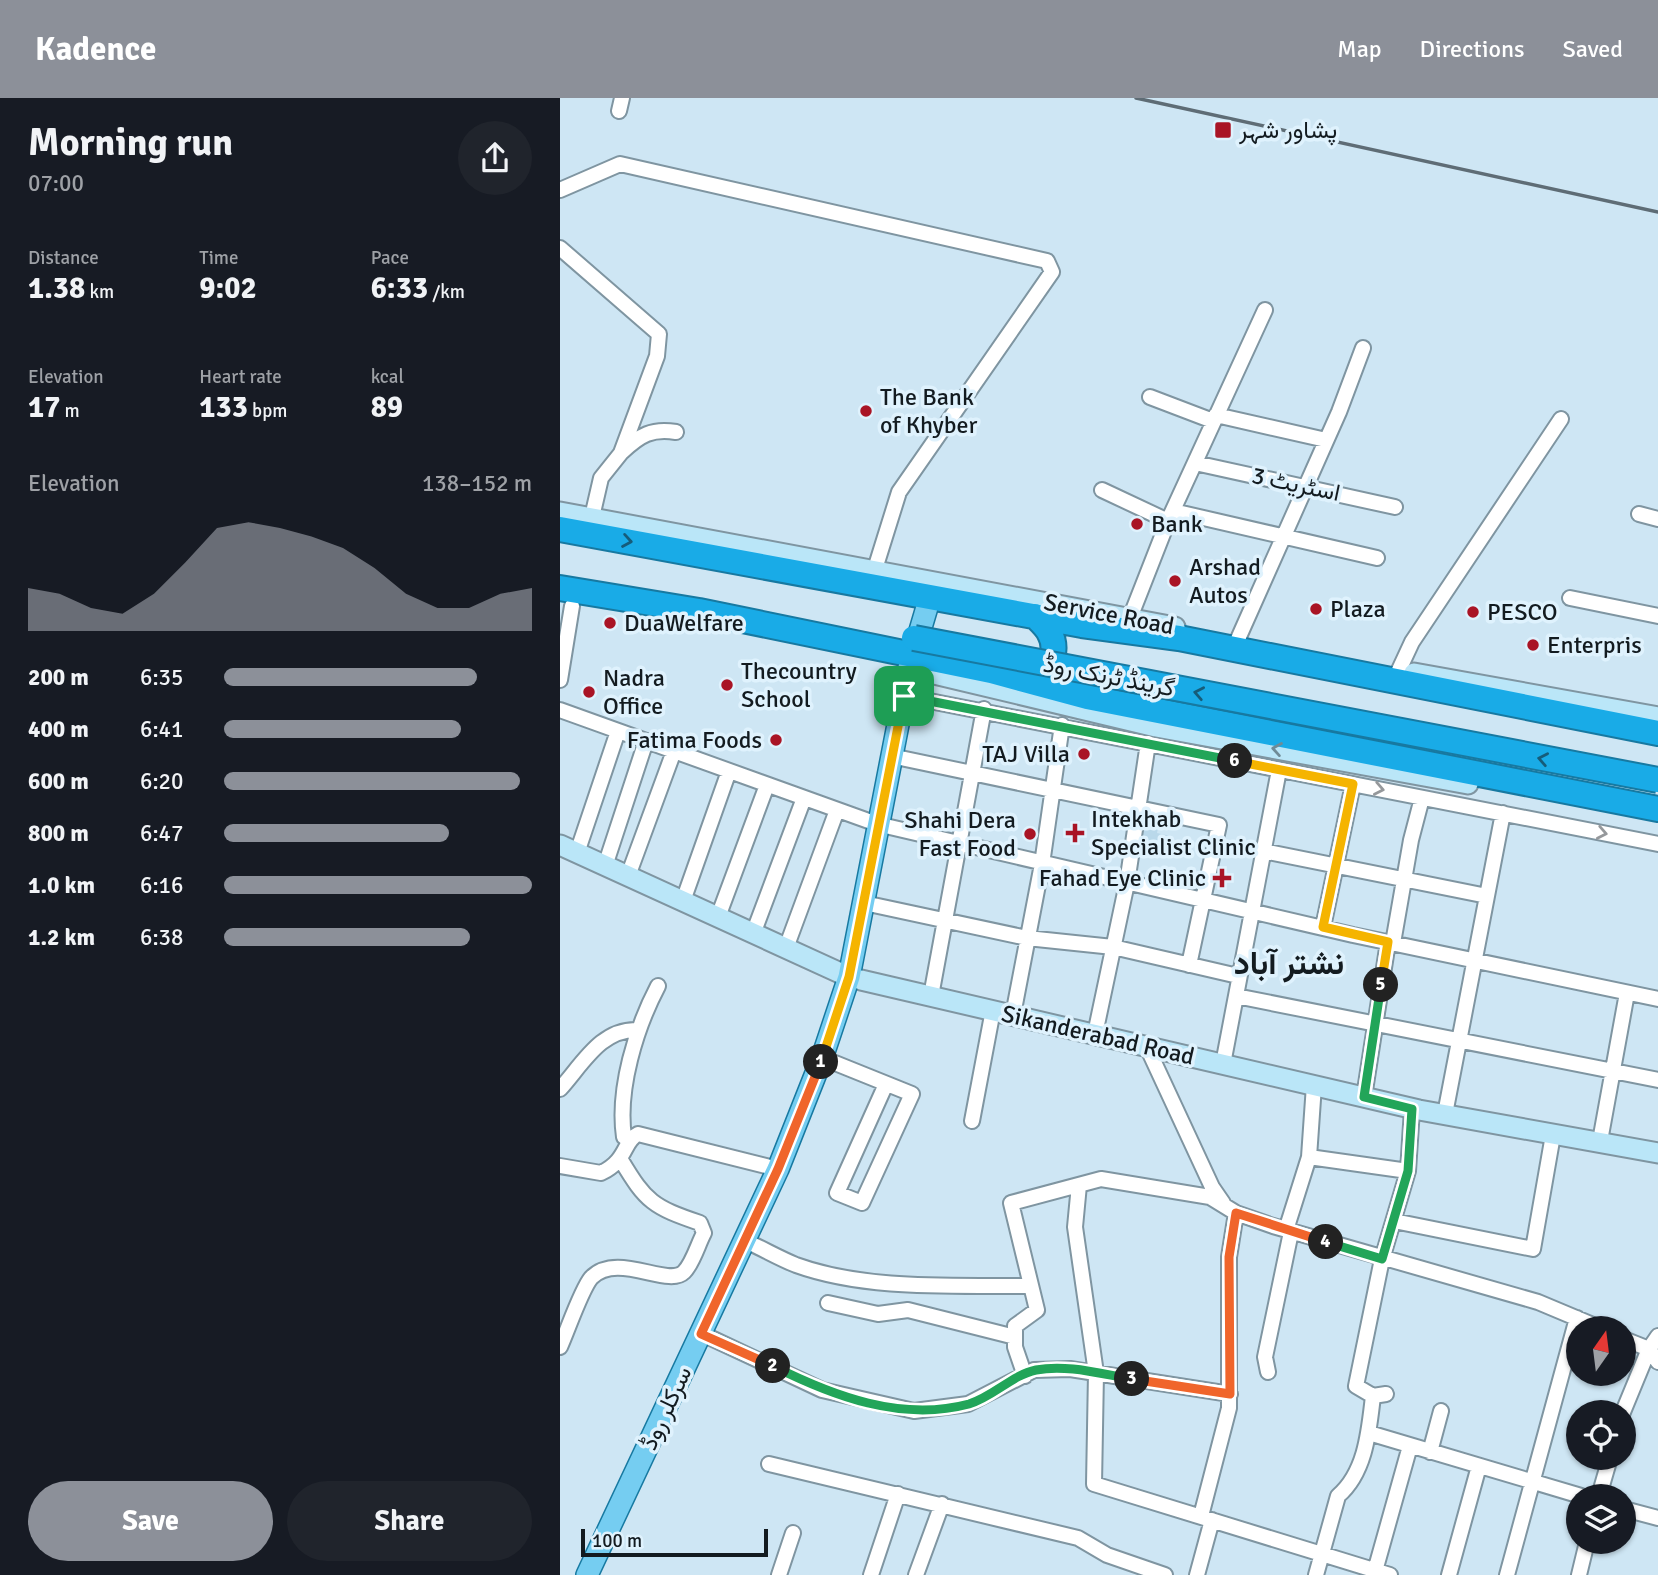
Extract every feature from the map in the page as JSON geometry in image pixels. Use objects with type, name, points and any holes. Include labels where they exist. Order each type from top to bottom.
[{"type":"highway","name":"گرینڈ ٹرنک روڈ","points":[[560,529],[1082,625],[1179,638],[1658,733]]},
{"type":"highway","name":"گرینڈ ٹرنک روڈ","points":[[560,572],[1658,780]]},
{"type":"highway","points":[[566,597],[699,611],[911,662],[1033,683],[1071,693],[1658,808]]},
{"type":"highway","points":[[1033,683],[1045,675],[1053,645],[1051,634],[1035,616]]},
{"type":"highway","points":[[1071,693],[1063,684],[1060,660],[1072,636],[1082,625]]},
{"type":"main road","name":"سرکلر روڈ","points":[[587,1575],[706,1336],[778,1169],[855,979],[877,824],[911,662],[930,597]]},
{"type":"main road","points":[[599,1575],[706,1336],[752,1244],[835,1063],[855,979]]},
{"type":"street","points":[[560,190],[620,164],[1047,261],[1051,265],[1052,272],[899,492],[875,569]]},
{"type":"street","points":[[560,248],[659,334],[657,356],[621,453]]},
{"type":"street","points":[[1130,618],[1171,516],[1265,310]]},
{"type":"street","points":[[1238,639],[1326,440],[1363,348]]},
{"type":"street","points":[[1150,397],[1215,418],[1326,440]]},
{"type":"street","points":[[1399,670],[1412,642],[1561,419]]},
{"type":"street","points":[[592,517],[600,478],[621,453],[639,435],[658,429],[676,432]]},
{"type":"street","name":"اسٹریٹ 3","points":[[1195,463],[1395,507]]},
{"type":"street","points":[[1102,490],[1171,516],[1284,536],[1377,558]]},
{"type":"street","name":"Service Road","points":[[560,512],[1658,717]]},
{"type":"street","points":[[1639,514],[1658,519]]},
{"type":"street","points":[[560,680],[566,597]]},
{"type":"street","points":[[1570,598],[1658,616]]},
{"type":"street","points":[[911,662],[1156,727],[1658,818]]},
{"type":"street","points":[[904,696],[984,709],[1658,844]]},
{"type":"street","points":[[931,996],[947,921],[984,709]]},
{"type":"street","points":[[560,710],[877,824],[1323,927],[1658,999]]},
{"type":"street","points":[[1013,1015],[1042,864],[1062,726]]},
{"type":"street","points":[[569,849],[618,731]]},
{"type":"street","points":[[605,866],[646,741]]},
{"type":"street","points":[[1095,1034],[1127,883],[1148,743]]},
{"type":"street","points":[[628,876],[674,751]]},
{"type":"street","points":[[891,756],[1219,825],[1189,965]]},
{"type":"street","points":[[1223,1063],[1279,770]]},
{"type":"street","points":[[682,901],[729,771]]},
{"type":"street","points":[[1323,927],[1353,784]]},
{"type":"street","points":[[718,917],[767,785]]},
{"type":"street","points":[[753,934],[804,798]]},
{"type":"street","points":[[1364,1097],[1375,1024],[1411,840],[1422,798]]},
{"type":"street","points":[[786,948],[837,810]]},
{"type":"street","points":[[1445,1114],[1503,813]]},
{"type":"street","name":"Sikanderabad Road","points":[[569,849],[855,979],[1412,1109],[1553,1135],[1600,1140],[1658,1153]]},
{"type":"street","points":[[1263,851],[1487,896]]},
{"type":"street","points":[[864,903],[1027,938],[1113,947],[1238,976]]},
{"type":"street","points":[[630,1140],[624,1137],[622,1125],[629,1063],[638,1030],[658,986]]},
{"type":"street","points":[[1600,1140],[1627,993]]},
{"type":"street","points":[[1236,996],[1658,1080]]},
{"type":"street","points":[[972,1121],[993,1010]]},
{"type":"street","points":[[560,1089],[606,1036],[626,1030],[638,1030]]},
{"type":"street","points":[[1147,1047],[1212,1187],[1230,1209],[1229,1408],[1197,1575]]},
{"type":"street","points":[[835,1063],[912,1094],[862,1203],[837,1192],[886,1084]]},
{"type":"street","points":[[1268,1372],[1265,1357],[1289,1231],[1309,1157],[1314,1085]]},
{"type":"street","points":[[1317,1575],[1338,1496],[1347,1488],[1358,1466],[1379,1395],[1356,1386],[1382,1259],[1408,1171],[1412,1109]]},
{"type":"street","points":[[560,1167],[601,1173],[621,1160],[630,1140],[638,1134],[778,1169]]},
{"type":"street","points":[[1394,1221],[1533,1250],[1553,1135]]},
{"type":"street","points":[[1309,1157],[1408,1171]]},
{"type":"street","points":[[560,1347],[591,1279],[602,1271],[624,1266],[675,1276],[684,1272],[704,1233],[700,1223],[666,1211],[643,1196],[621,1160]]},
{"type":"street","points":[[1025,1376],[1015,1347],[1015,1326],[1037,1310],[1011,1203],[1101,1179],[1210,1197],[1230,1209],[1289,1231],[1538,1302],[1572,1316]]},
{"type":"street","points":[[1079,1185],[1075,1227],[1096,1373],[1094,1484],[1390,1575]]},
{"type":"street","points":[[752,1244],[797,1265],[887,1283],[926,1287],[1031,1286]]},
{"type":"street","points":[[828,1303],[878,1314],[908,1310],[1015,1337]]},
{"type":"street","points":[[706,1336],[822,1390],[914,1411],[968,1404],[1034,1370],[1070,1369],[1230,1394]]},
{"type":"street","points":[[1628,1400],[1648,1349],[1658,1336]]},
{"type":"street","points":[[1636,1344],[1648,1349],[1658,1362]]},
{"type":"street","points":[[1507,1575],[1566,1357]]},
{"type":"street","points":[[1430,1452],[1441,1412]]},
{"type":"street","points":[[1369,1433],[1566,1492]]},
{"type":"street","points":[[1375,1571],[1410,1446]]},
{"type":"street","points":[[769,1464],[1078,1538],[1107,1555],[1166,1575]]},
{"type":"street","points":[[1449,1575],[1479,1466]]},
{"type":"street","points":[[871,1575],[898,1494]]},
{"type":"street","points":[[916,1575],[942,1504]]},
{"type":"street","points":[[1636,1512],[1658,1518]]},
{"type":"street","points":[[779,1575],[793,1533]]},
{"type":"street","points":[[1579,1575],[1584,1554]]},
{"type":"shaded area","points":[[1142,814],[1160,818],[1157,833],[1170,836],[1168,850],[1136,844]]},
{"type":"railway","points":[[1136,98],[1658,212]]},
{"type":"place","name":"پشاور شہر","points":[[1223,130]]},
{"type":"place","name":"The Bank of Khyber","points":[[866,411]]},
{"type":"place","name":"Bank","points":[[1137,524]]},
{"type":"place","name":"Arshad Autos","points":[[1175,581]]},
{"type":"place","name":"Plaza","points":[[1316,609]]},
{"type":"place","name":"PESCO","points":[[1473,612]]},
{"type":"place","name":"DuaWelfare","points":[[610,623]]},
{"type":"place","name":"Enterpris","points":[[1533,645]]},
{"type":"place","name":"Thecountry School","points":[[727,685]]},
{"type":"place","name":"Nadra Office","points":[[589,692]]},
{"type":"place","name":"Fatima Foods","points":[[776,740]]},
{"type":"place","name":"TAJ Villa","points":[[1084,754]]},
{"type":"place","name":"Intekhab Specialist Clinic","points":[[1075,833]]},
{"type":"place","name":"Shahi Dera Fast Food","points":[[1030,834]]},
{"type":"place","name":"Fahad Eye Clinic","points":[[1222,878]]},
{"type":"district","name":"نشتر آباد","points":[[1289,963]]},
{"type":"route","points":[[904,696],[984,709],[1353,784],[1323,927],[1388,942],[1364,1097],[1412,1109],[1408,1171],[1382,1259],[1236,1213],[1229,1257],[1230,1394],[1070,1369],[1034,1370],[991,1395],[968,1404],[914,1411],[822,1390],[701,1334],[778,1169],[822,1058],[849,977],[904,696]]}]
